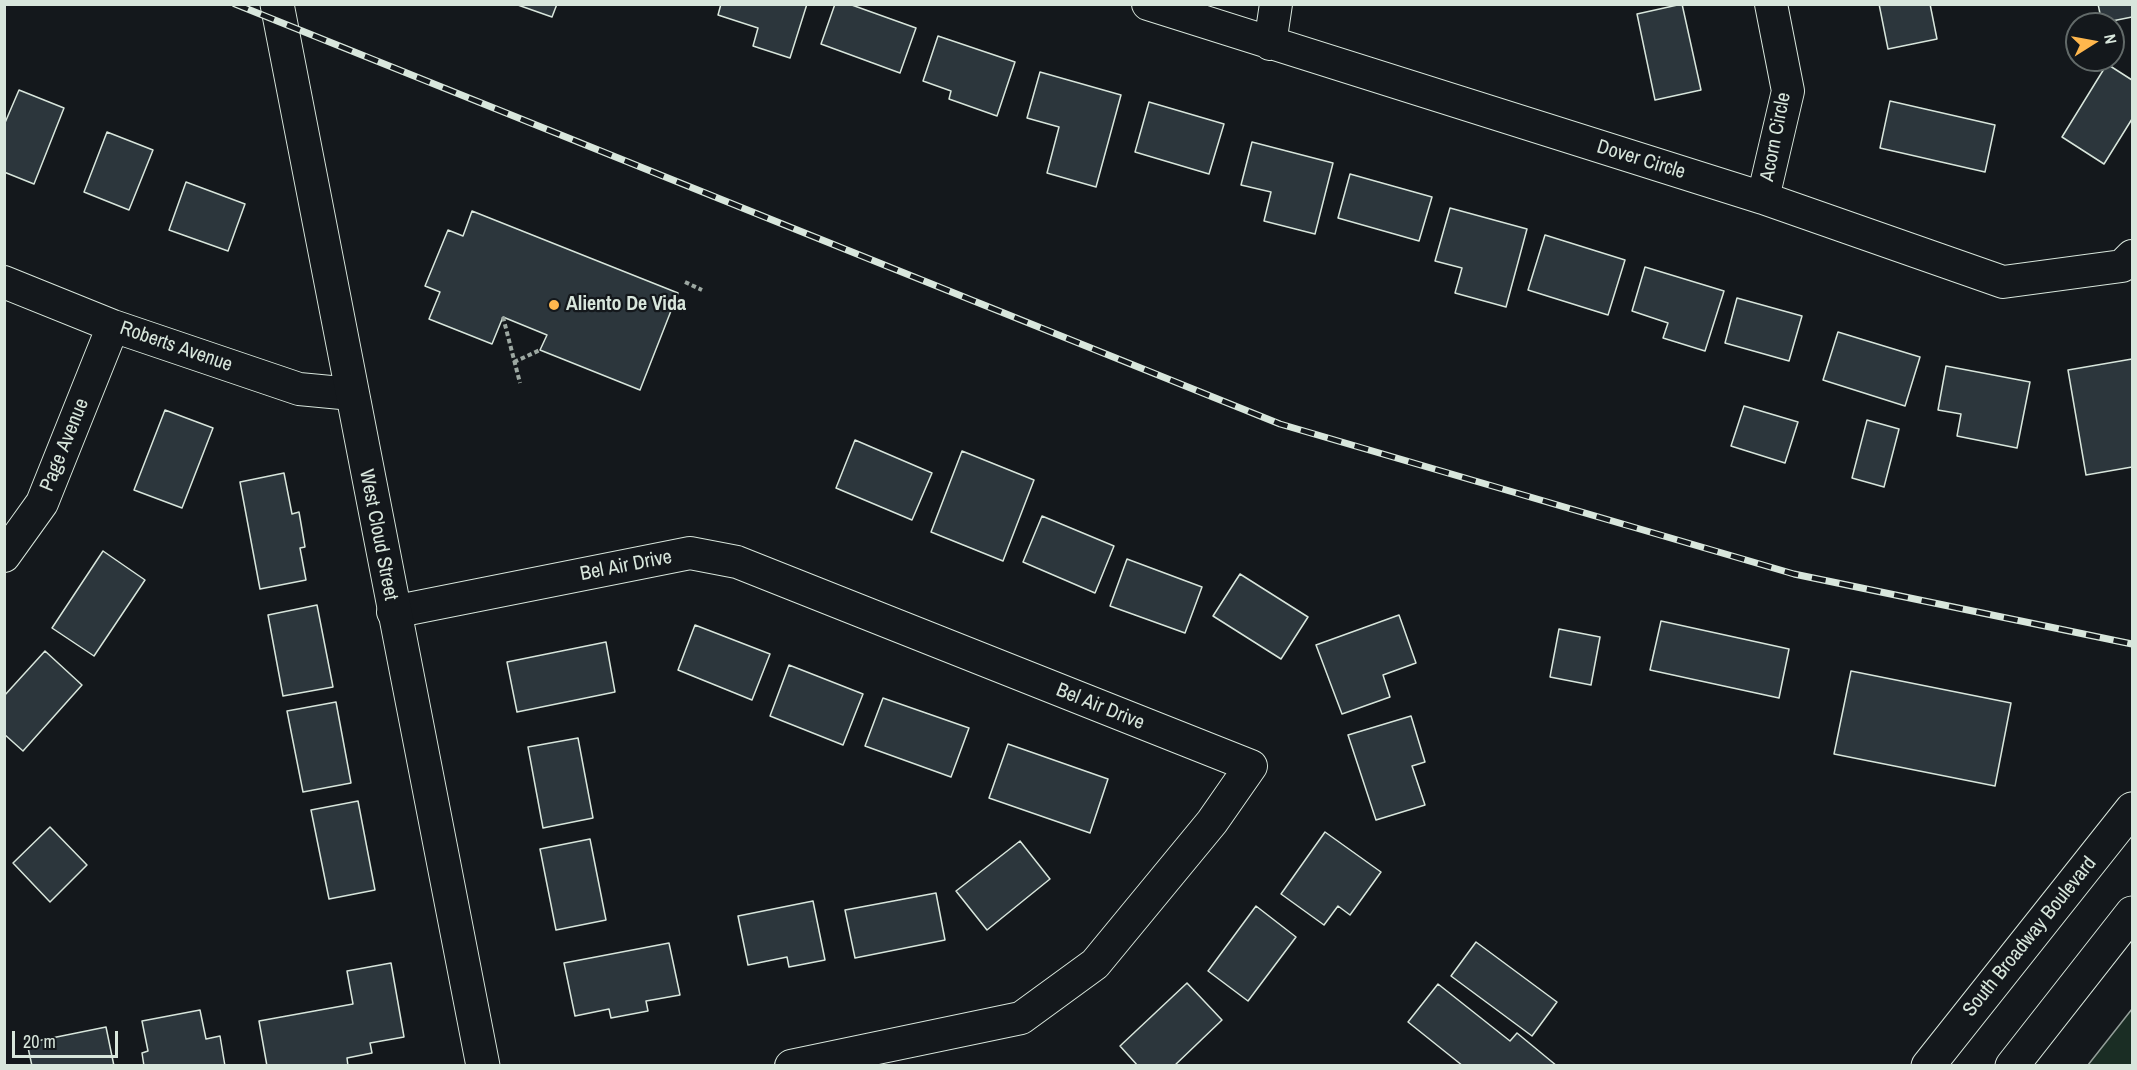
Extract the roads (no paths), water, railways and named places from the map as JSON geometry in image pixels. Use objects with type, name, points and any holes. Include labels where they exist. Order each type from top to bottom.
[{"type":"main road","name":"West Cloud Street","points":[[277,4],[393,612],[483,1065]]},
{"type":"main road","name":"South Broadway Boulevard","points":[[1928,1065],[2133,809]]},
{"type":"main road","points":[[2012,1065],[2133,913]]},
{"type":"street","name":"Dover Circle","points":[[1148,4],[1764,198],[2003,282],[2122,266],[2133,256]]},
{"type":"street","points":[[1270,44],[1276,4]]},
{"type":"street","name":"Acorn Circle","points":[[1764,198],[1788,91],[1772,4]]},
{"type":"street","name":"Roberts Avenue","points":[[4,282],[113,326],[299,389],[352,394]]},
{"type":"street","name":"Page Avenue","points":[[4,556],[42,503],[113,326]]},
{"type":"street","name":"Bel Air Drive","points":[[393,612],[690,553],[737,562],[1251,766],[1212,822],[1095,964],[1021,1018],[791,1065]]},
{"type":"railway","points":[[235,4],[1280,424],[1794,574],[2132,644]]},
{"type":"place","name":"Aliento De Vida","points":[[554,305]]}]
